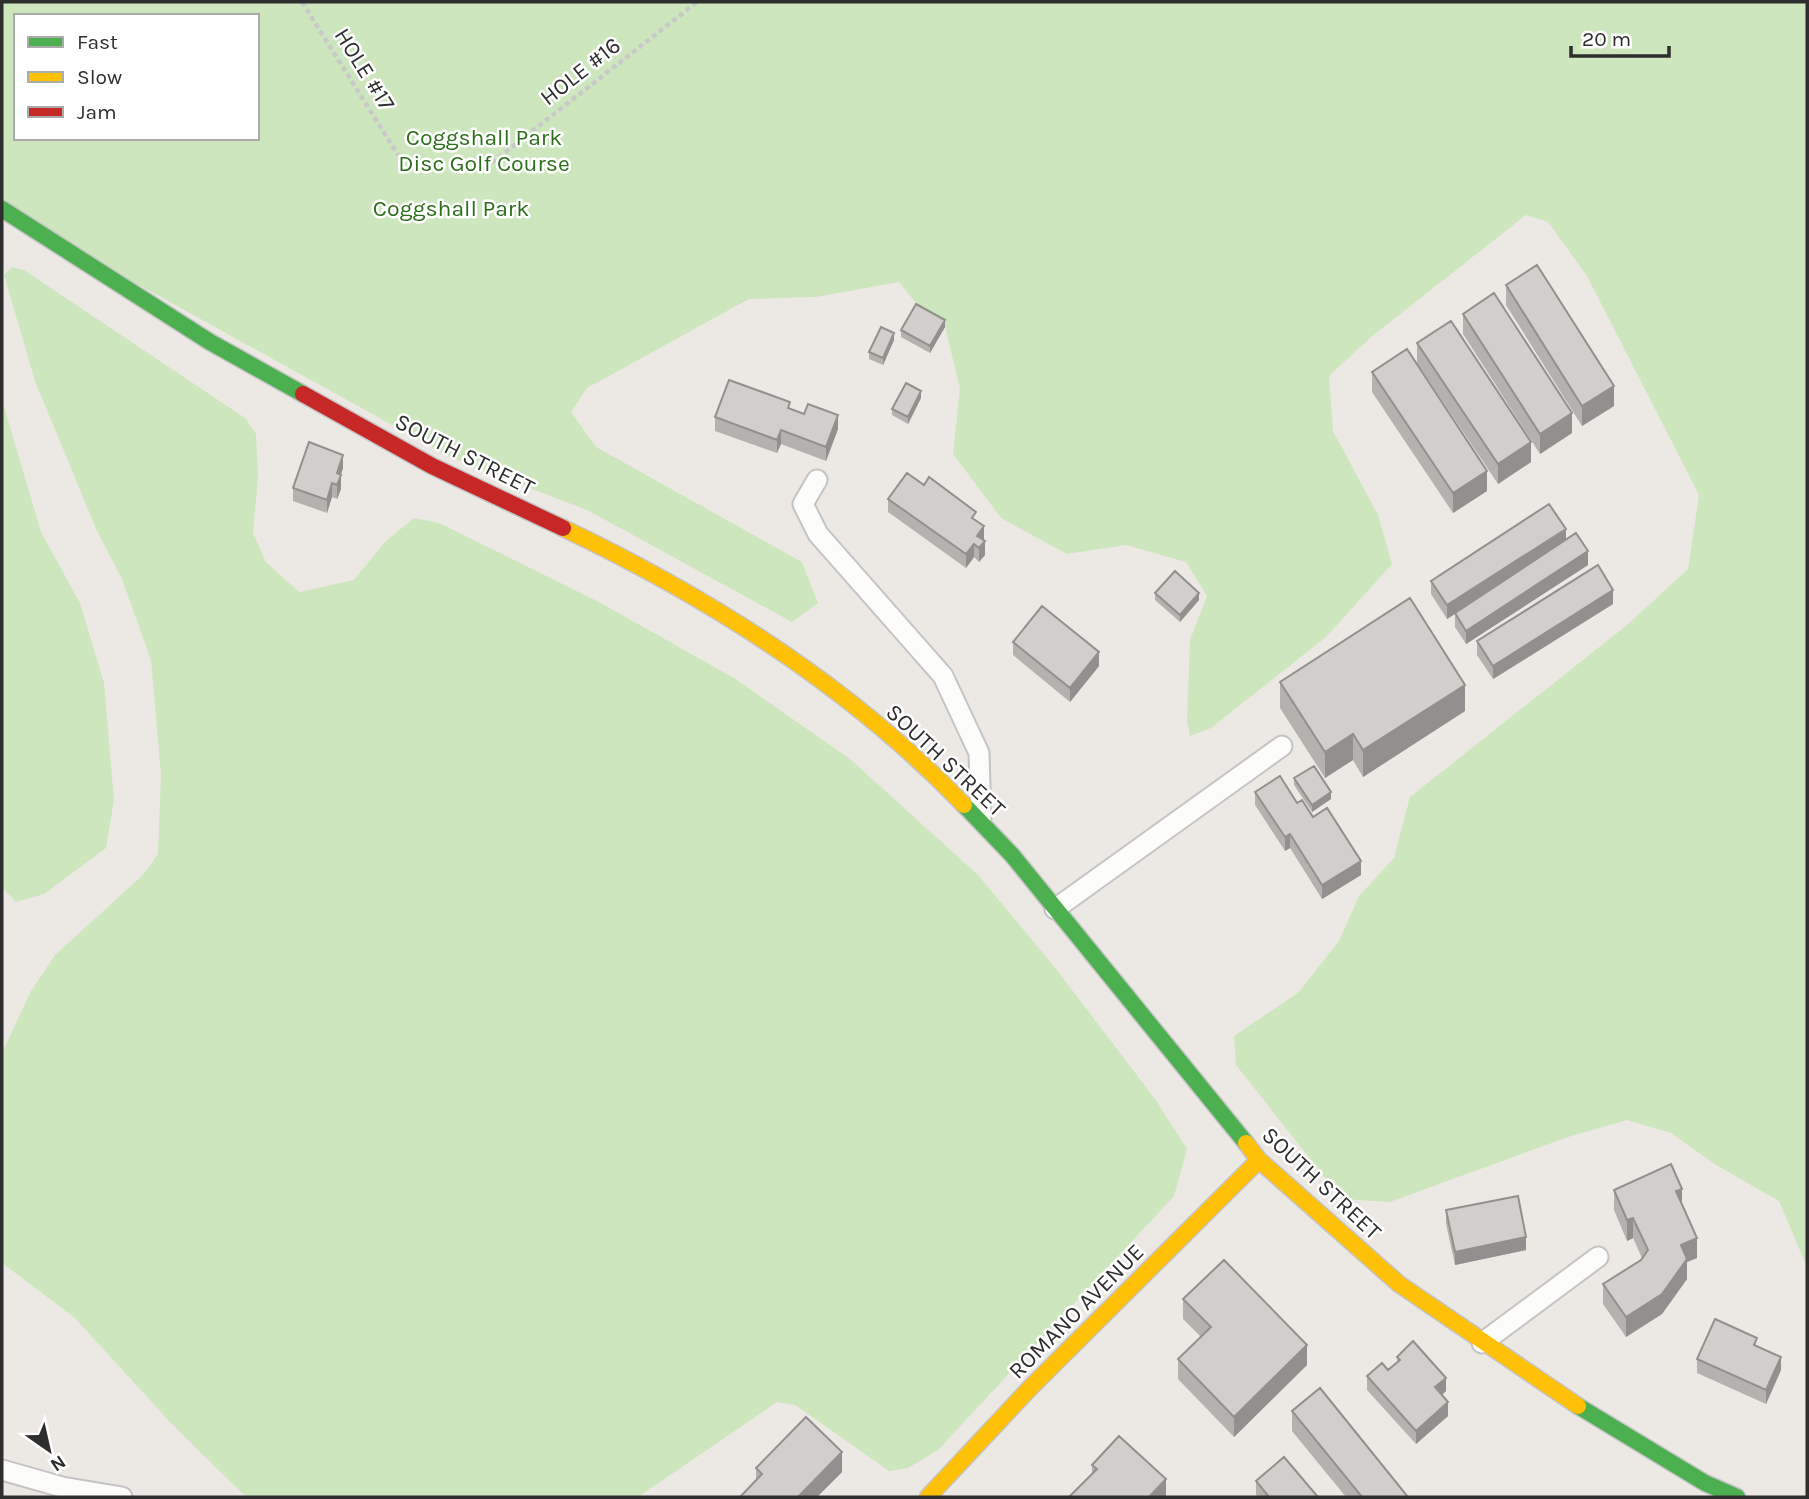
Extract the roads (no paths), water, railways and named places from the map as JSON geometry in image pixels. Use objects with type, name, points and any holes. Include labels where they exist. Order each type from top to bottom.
[{"type":"main road","name":"SOUTH STREET","points":[[2,209],[210,342],[432,466],[634,562],[769,642],[859,711],[939,779],[1055,909],[1259,1160],[1398,1284],[1482,1343],[1603,1421],[1705,1483],[1737,1497]]},
{"type":"main road","name":"ROMANO AVENUE","points":[[928,1497],[1030,1388],[1259,1160]]},
{"type":"lane","points":[[817,480],[803,504],[818,534],[943,676],[979,752],[981,823]]},
{"type":"lane","points":[[1055,909],[1282,746]]},
{"type":"lane","points":[[1482,1343],[1598,1257]]},
{"type":"lane","points":[[2,1470],[62,1488],[122,1497]]},
{"type":"park label","name":"Coggshall Park Disc Golf Course","points":[[484,150]]},
{"type":"park label","name":"Coggshall Park","points":[[451,208]]}]
